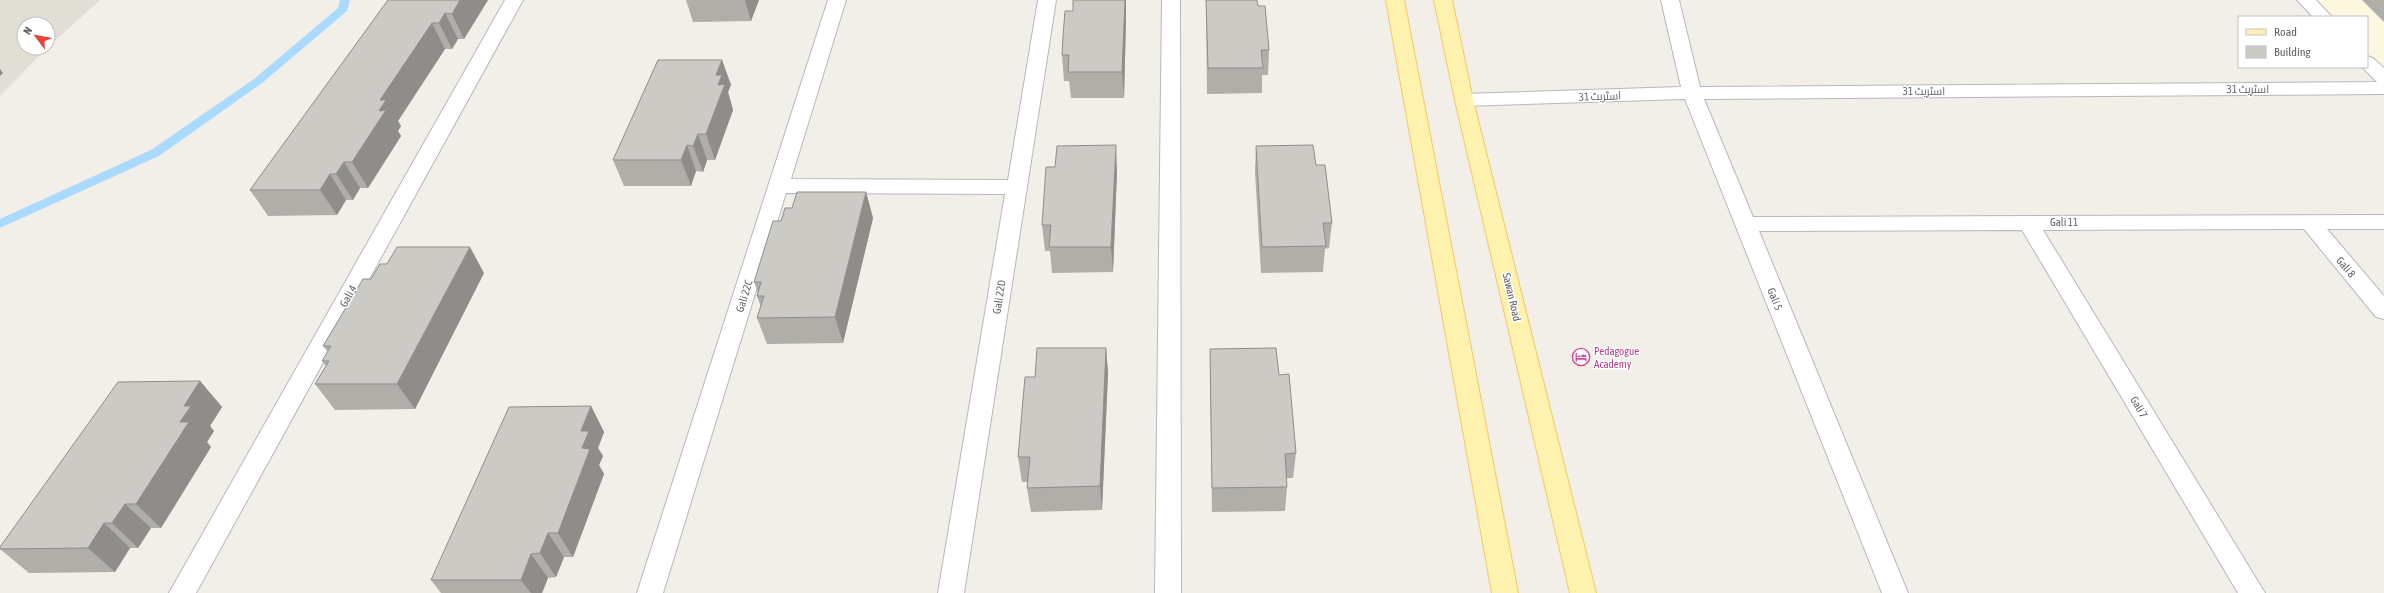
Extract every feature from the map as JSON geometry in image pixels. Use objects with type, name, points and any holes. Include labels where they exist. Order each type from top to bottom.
[{"type":"main road","points":[[1395,0],[1505,593]]},
{"type":"main road","name":"Sawan Road","points":[[1443,0],[1464,100],[1583,593]]},
{"type":"street","name":"Gali 4","points":[[182,593],[514,0]]},
{"type":"street","name":"Gali 22C","points":[[650,593],[837,0]]},
{"type":"street","name":"Gali 22D","points":[[951,593],[1047,0]]},
{"type":"street","points":[[1168,593],[1171,0]]},
{"type":"street","name":"Gali 5","points":[[1670,0],[1692,93],[1744,224],[1896,593]]},
{"type":"street","points":[[2306,0],[2322,16]]},
{"type":"street","points":[[2368,63],[2384,79]]},
{"type":"street","name":"اسٹریٹ 31","points":[[1464,100],[1692,93],[2384,88]]},
{"type":"street","points":[[778,186],[1017,186]]},
{"type":"street","name":"Gali 7","points":[[2027,222],[2252,593]]},
{"type":"street","name":"Gali 8","points":[[2309,222],[2384,311]]},
{"type":"street","name":"Gali 11","points":[[1744,224],[2384,222]]},
{"type":"shaded area","points":[[0,0],[100,0],[56,40],[56,16],[16,16],[16,56],[39,56],[0,96]]},
{"type":"shaded area","points":[[2306,0],[2384,0],[2384,79],[2368,63],[2368,16],[2322,16]]},
{"type":"building","points":[[388,0],[460,0],[452,14],[445,13],[439,23],[432,23],[380,100],[386,100],[379,111],[386,110],[352,162],[344,162],[336,174],[330,174],[320,190],[250,190]]},
{"type":"building","points":[[1073,0],[1125,0],[1122,72],[1068,72],[1069,55],[1062,55],[1063,36],[1065,11],[1073,11]]},
{"type":"building","points":[[1206,0],[1257,0],[1258,6],[1265,6],[1269,50],[1261,50],[1263,68],[1208,68]]},
{"type":"building","points":[[658,60],[722,60],[716,75],[722,75],[718,85],[725,84],[706,134],[698,134],[693,146],[687,145],[681,160],[613,160]]},
{"type":"building","points":[[1116,145],[1111,247],[1049,247],[1051,225],[1042,225],[1046,167],[1055,167],[1057,146]]},
{"type":"building","points":[[1313,145],[1316,165],[1325,165],[1332,223],[1323,223],[1326,246],[1262,247],[1256,146]]},
{"type":"building","points":[[797,192],[866,192],[835,317],[757,318],[764,296],[757,296],[761,282],[754,282],[773,221],[781,221],[785,208],[792,208]]},
{"type":"building","points":[[397,247],[470,247],[397,384],[315,384],[329,361],[322,361],[331,346],[323,346],[363,279],[371,279],[380,264],[387,264]]},
{"type":"building","points":[[1037,348],[1106,348],[1100,486],[1027,488],[1030,457],[1018,457],[1025,377],[1035,377]]},
{"type":"building","points":[[1276,348],[1279,375],[1289,374],[1296,453],[1285,454],[1287,487],[1212,488],[1210,349]]},
{"type":"building","points":[[200,381],[184,406],[191,406],[180,422],[189,422],[136,504],[125,504],[112,523],[104,523],[88,548],[0,549],[118,382]]},
{"type":"building","points":[[591,406],[581,431],[589,431],[582,448],[590,449],[558,533],[548,533],[540,553],[531,554],[521,580],[431,580],[509,407]]},
{"type":"waterway","points":[[0,224],[155,153],[258,81],[343,9],[345,0]]},
{"type":"place","name":"Pedagogue Academy","points":[[1581,357]]}]
